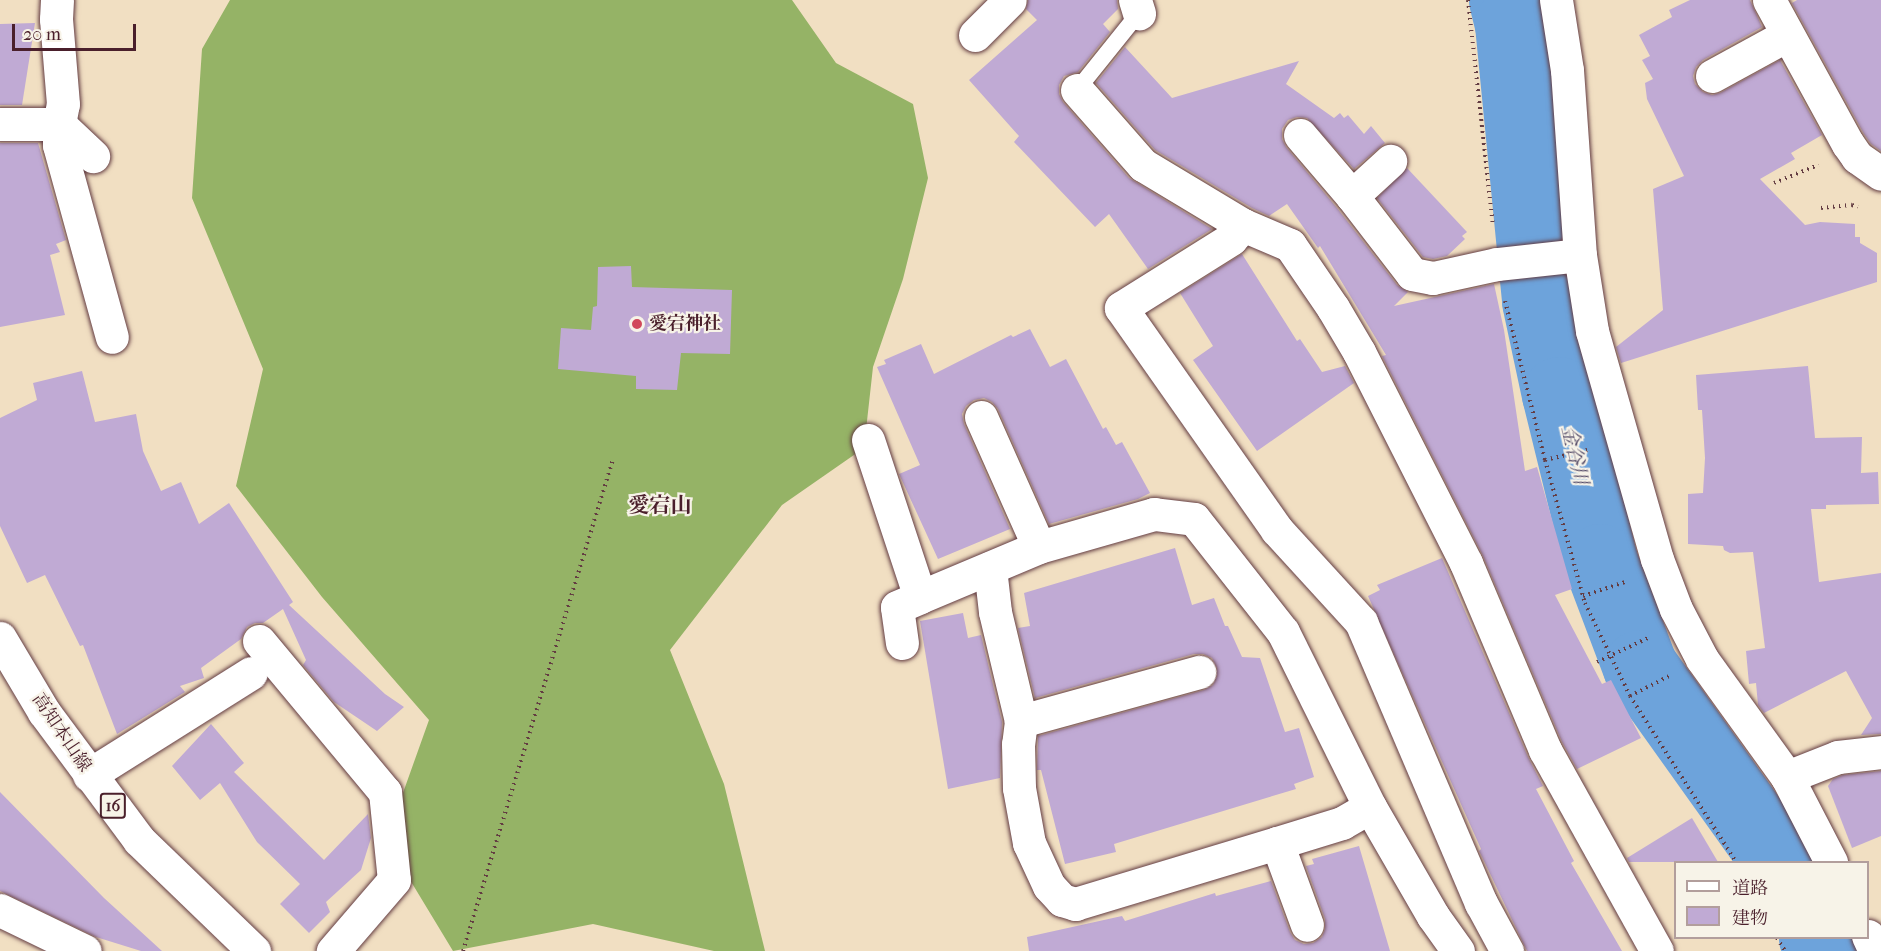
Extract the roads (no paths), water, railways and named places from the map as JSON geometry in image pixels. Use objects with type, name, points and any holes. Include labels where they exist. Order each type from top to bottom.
[{"type":"street","points":[[57,0],[56,19],[63,104],[59,124],[59,145],[112,337]]},
{"type":"street","points":[[975,35],[1010,0]]},
{"type":"street","points":[[1556,0],[1567,70],[1580,255],[1592,331],[1657,559],[1676,609],[1702,659],[1787,777],[1830,861]]},
{"type":"street","points":[[1769,0],[1848,144],[1857,157],[1881,174]]},
{"type":"street","points":[[1712,76],[1787,35]]},
{"type":"street","points":[[1077,90],[1143,165],[1243,225],[1290,245],[1359,352],[1466,563],[1545,750],[1657,951]]},
{"type":"street","points":[[0,124],[59,124],[93,156]]},
{"type":"street","points":[[1300,135],[1352,196],[1412,274],[1433,278],[1497,264],[1580,255]]},
{"type":"street","points":[[1352,196],[1390,161]]},
{"type":"street","points":[[1243,225],[1231,239],[1121,308],[1277,530],[1361,622],[1482,903],[1507,951]]},
{"type":"street","points":[[981,417],[1039,547]]},
{"type":"street","points":[[868,440],[920,597]]},
{"type":"street","points":[[902,643],[897,607],[920,597],[1039,547],[1154,514],[1194,519],[1283,632],[1370,807],[1433,916],[1458,951]]},
{"type":"street","points":[[990,568],[995,612],[1021,721],[1018,744],[1019,788],[1029,843],[1049,886],[1062,900],[1075,904],[1342,823],[1370,807]]},
{"type":"street","name":"高知本山線","points":[[0,638],[44,712],[139,840],[254,951]]},
{"type":"street","points":[[259,641],[385,792],[394,879],[333,951]]},
{"type":"street","points":[[1021,721],[1198,672]]},
{"type":"street","points":[[89,775],[252,673]]},
{"type":"street","points":[[1787,777],[1838,757],[1881,753]]},
{"type":"street","points":[[1277,843],[1307,925]]},
{"type":"street","points":[[0,910],[85,951]]},
{"type":"lane","points":[[1077,90],[1137,6]]},
{"type":"waterway","name":"金谷川","points":[[1506,0],[1512,24],[1539,301],[1600,561],[1640,667],[1778,861]]},
{"type":"waterway","name":"金谷川","points":[[1817,939],[1823,951]]},
{"type":"place","name":"愛宕神社","points":[[637,324]]},
{"type":"district","name":"愛宕山","points":[[660,505]]}]
